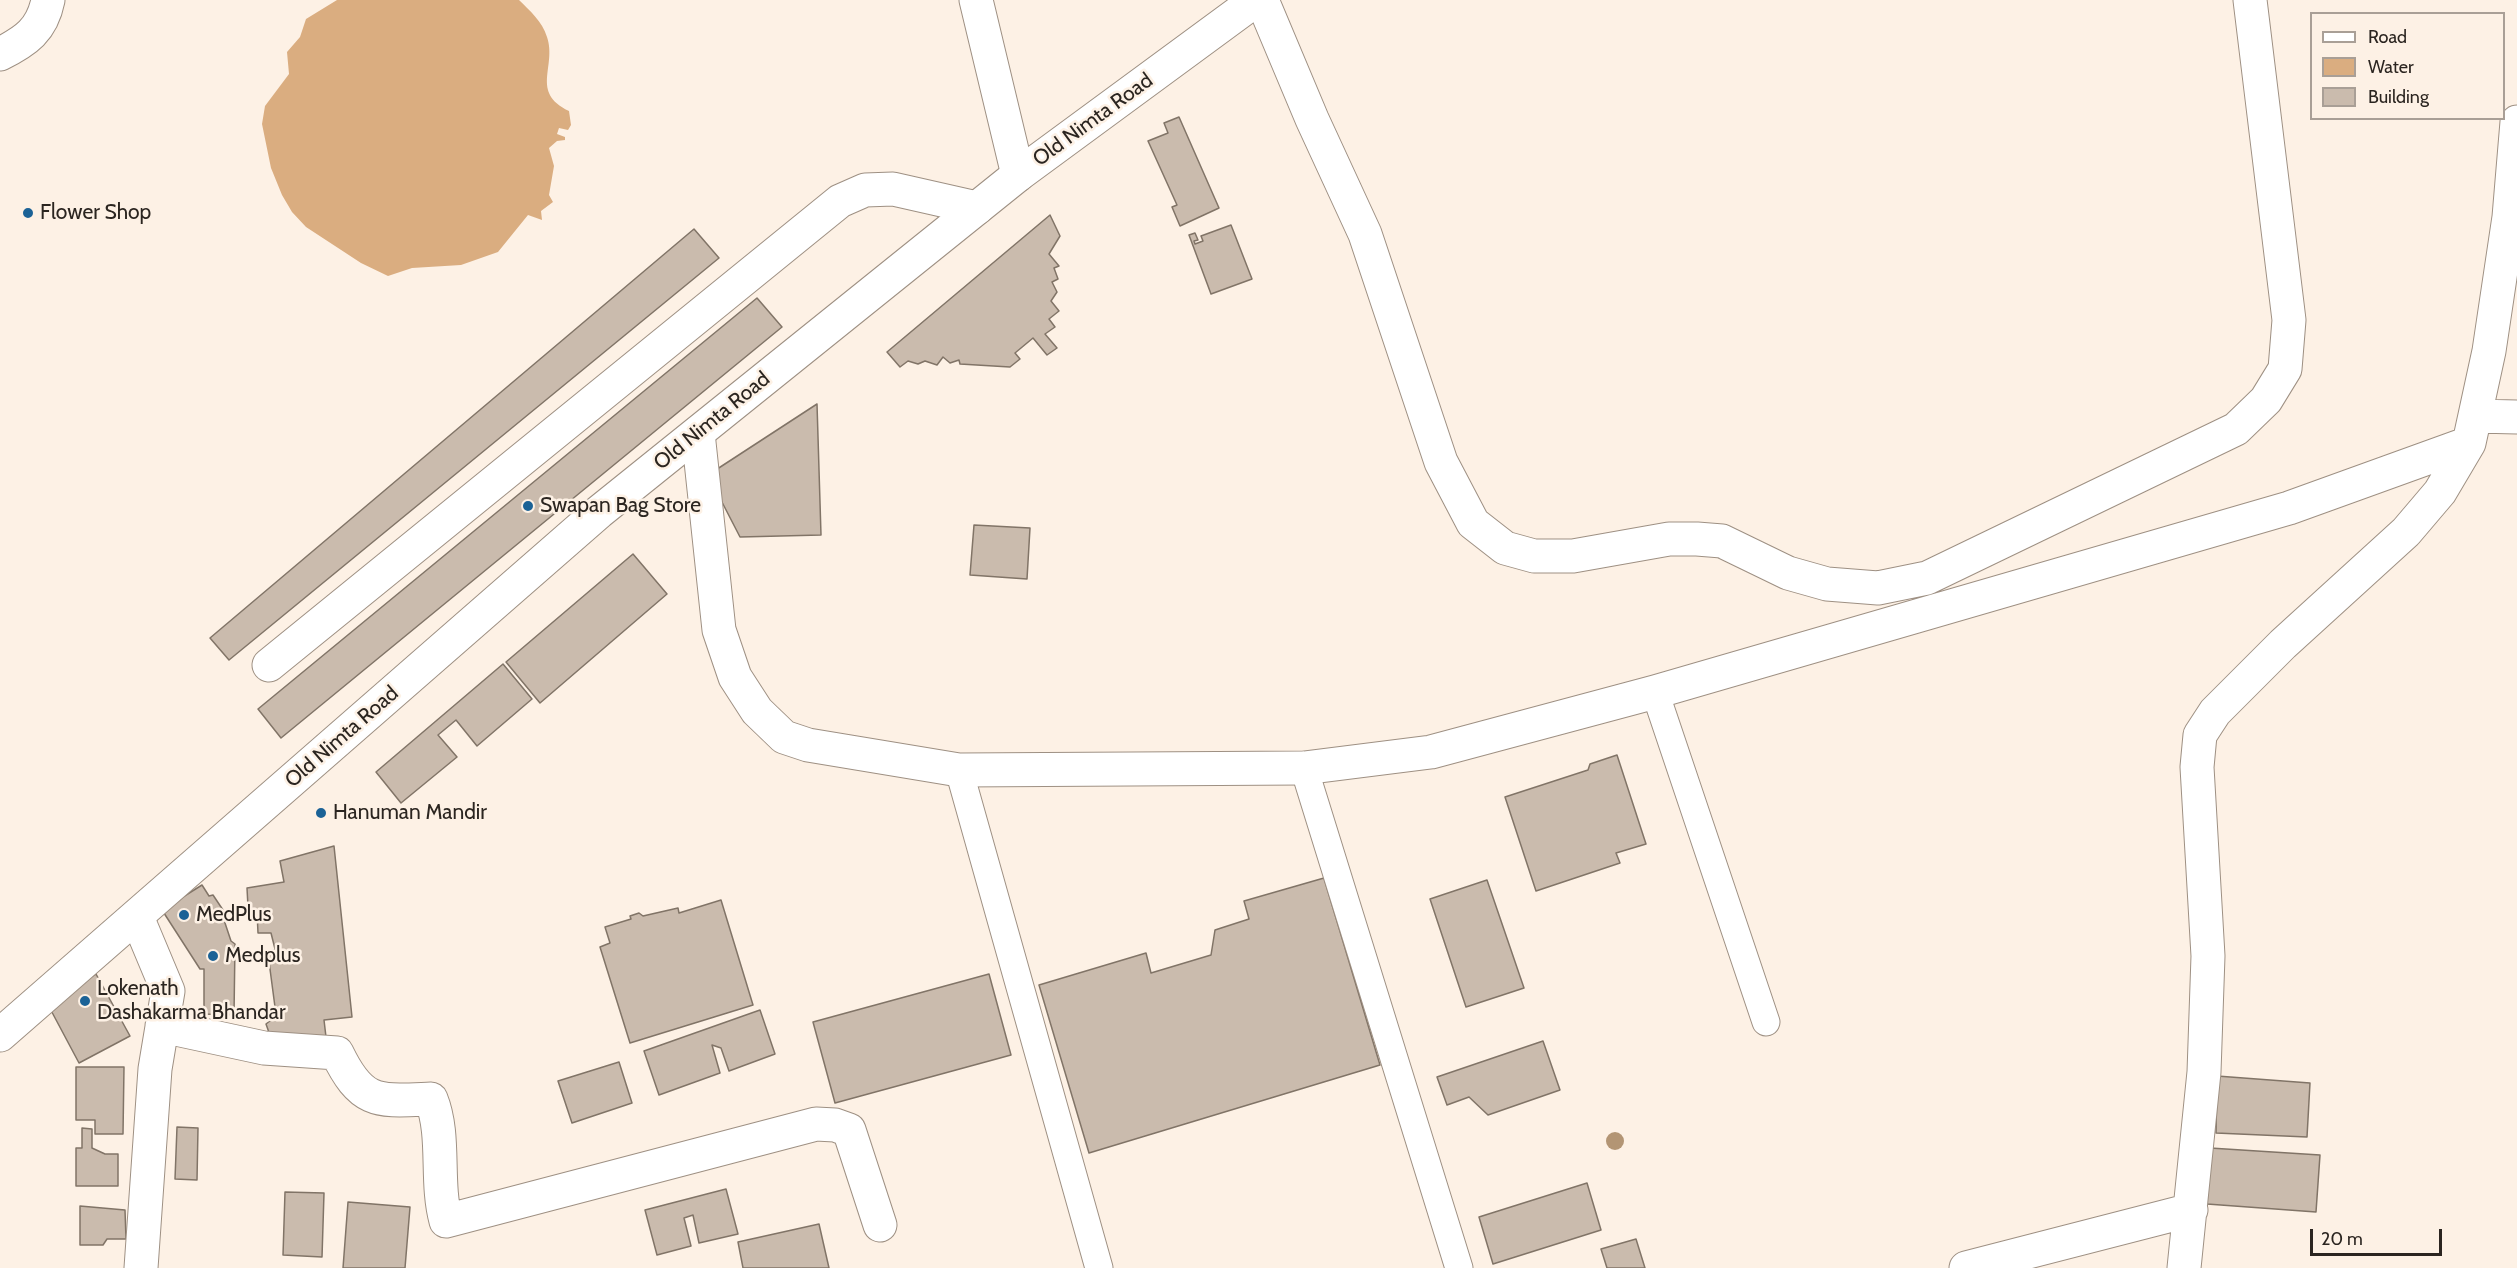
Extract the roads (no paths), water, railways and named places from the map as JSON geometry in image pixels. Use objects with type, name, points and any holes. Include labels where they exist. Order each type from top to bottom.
[{"type":"street","points":[[0,54],[34,33],[43,21],[48,0]]},
{"type":"street","points":[[976,0],[1018,175]]},
{"type":"street","name":"Old Nimta Road","points":[[0,1035],[599,512],[1018,175],[1256,0]]},
{"type":"street","points":[[1263,0],[1312,119],[1365,234],[1441,462],[1473,523],[1505,548],[1534,556],[1573,556],[1669,539],[1722,541],[1788,573],[1827,584],[1878,588],[1927,578],[2236,429],[2266,400],[2285,369],[2289,320],[2250,0]]},
{"type":"street","points":[[2184,1268],[2205,1072],[2208,956],[2197,767],[2200,735],[2215,712],[2283,644],[2406,532],[2440,492],[2472,430],[2489,351],[2509,217],[2517,122]]},
{"type":"street","points":[[269,664],[840,201],[865,190],[893,189],[977,208]]},
{"type":"street","points":[[698,433],[719,630],[735,677],[757,711],[784,736],[808,745],[959,770],[1304,768],[1431,752],[1655,692],[2289,508],[2472,430],[2517,417]]},
{"type":"street","points":[[137,917],[168,991],[155,1069],[141,1268]]},
{"type":"street","points":[[162,1026],[264,1048],[337,1053],[349,1079],[367,1095],[385,1101],[431,1099],[436,1113],[440,1201],[446,1221],[816,1124],[835,1125],[849,1131],[880,1225]]},
{"type":"street","points":[[1966,1268],[2192,1210]]},
{"type":"lane","points":[[1655,692],[1766,1022]]},
{"type":"lane","points":[[1304,768],[1459,1268]]},
{"type":"lane","points":[[959,770],[1099,1268]]},
{"type":"water","points":[[337,0],[519,0],[531,12],[547,37],[549,59],[547,78],[551,96],[557,104],[569,111],[571,125],[568,130],[559,128],[557,134],[565,137],[565,140],[557,141],[549,148],[554,166],[549,195],[553,202],[541,211],[542,220],[528,215],[498,252],[461,265],[412,268],[388,276],[361,263],[306,227],[292,212],[271,168],[262,124],[265,106],[289,74],[287,52],[300,37],[306,19]]},
{"type":"place","name":"Flower Shop","points":[[28,213]]},
{"type":"place","name":"Swapan Bag Store","points":[[528,506]]},
{"type":"place","name":"Hanuman Mandir","points":[[321,813]]},
{"type":"place","name":"MedPlus","points":[[184,915]]},
{"type":"place","name":"Medplus","points":[[213,956]]},
{"type":"place","name":"Lokenath Dashakarma Bhandar","points":[[85,1001]]}]
